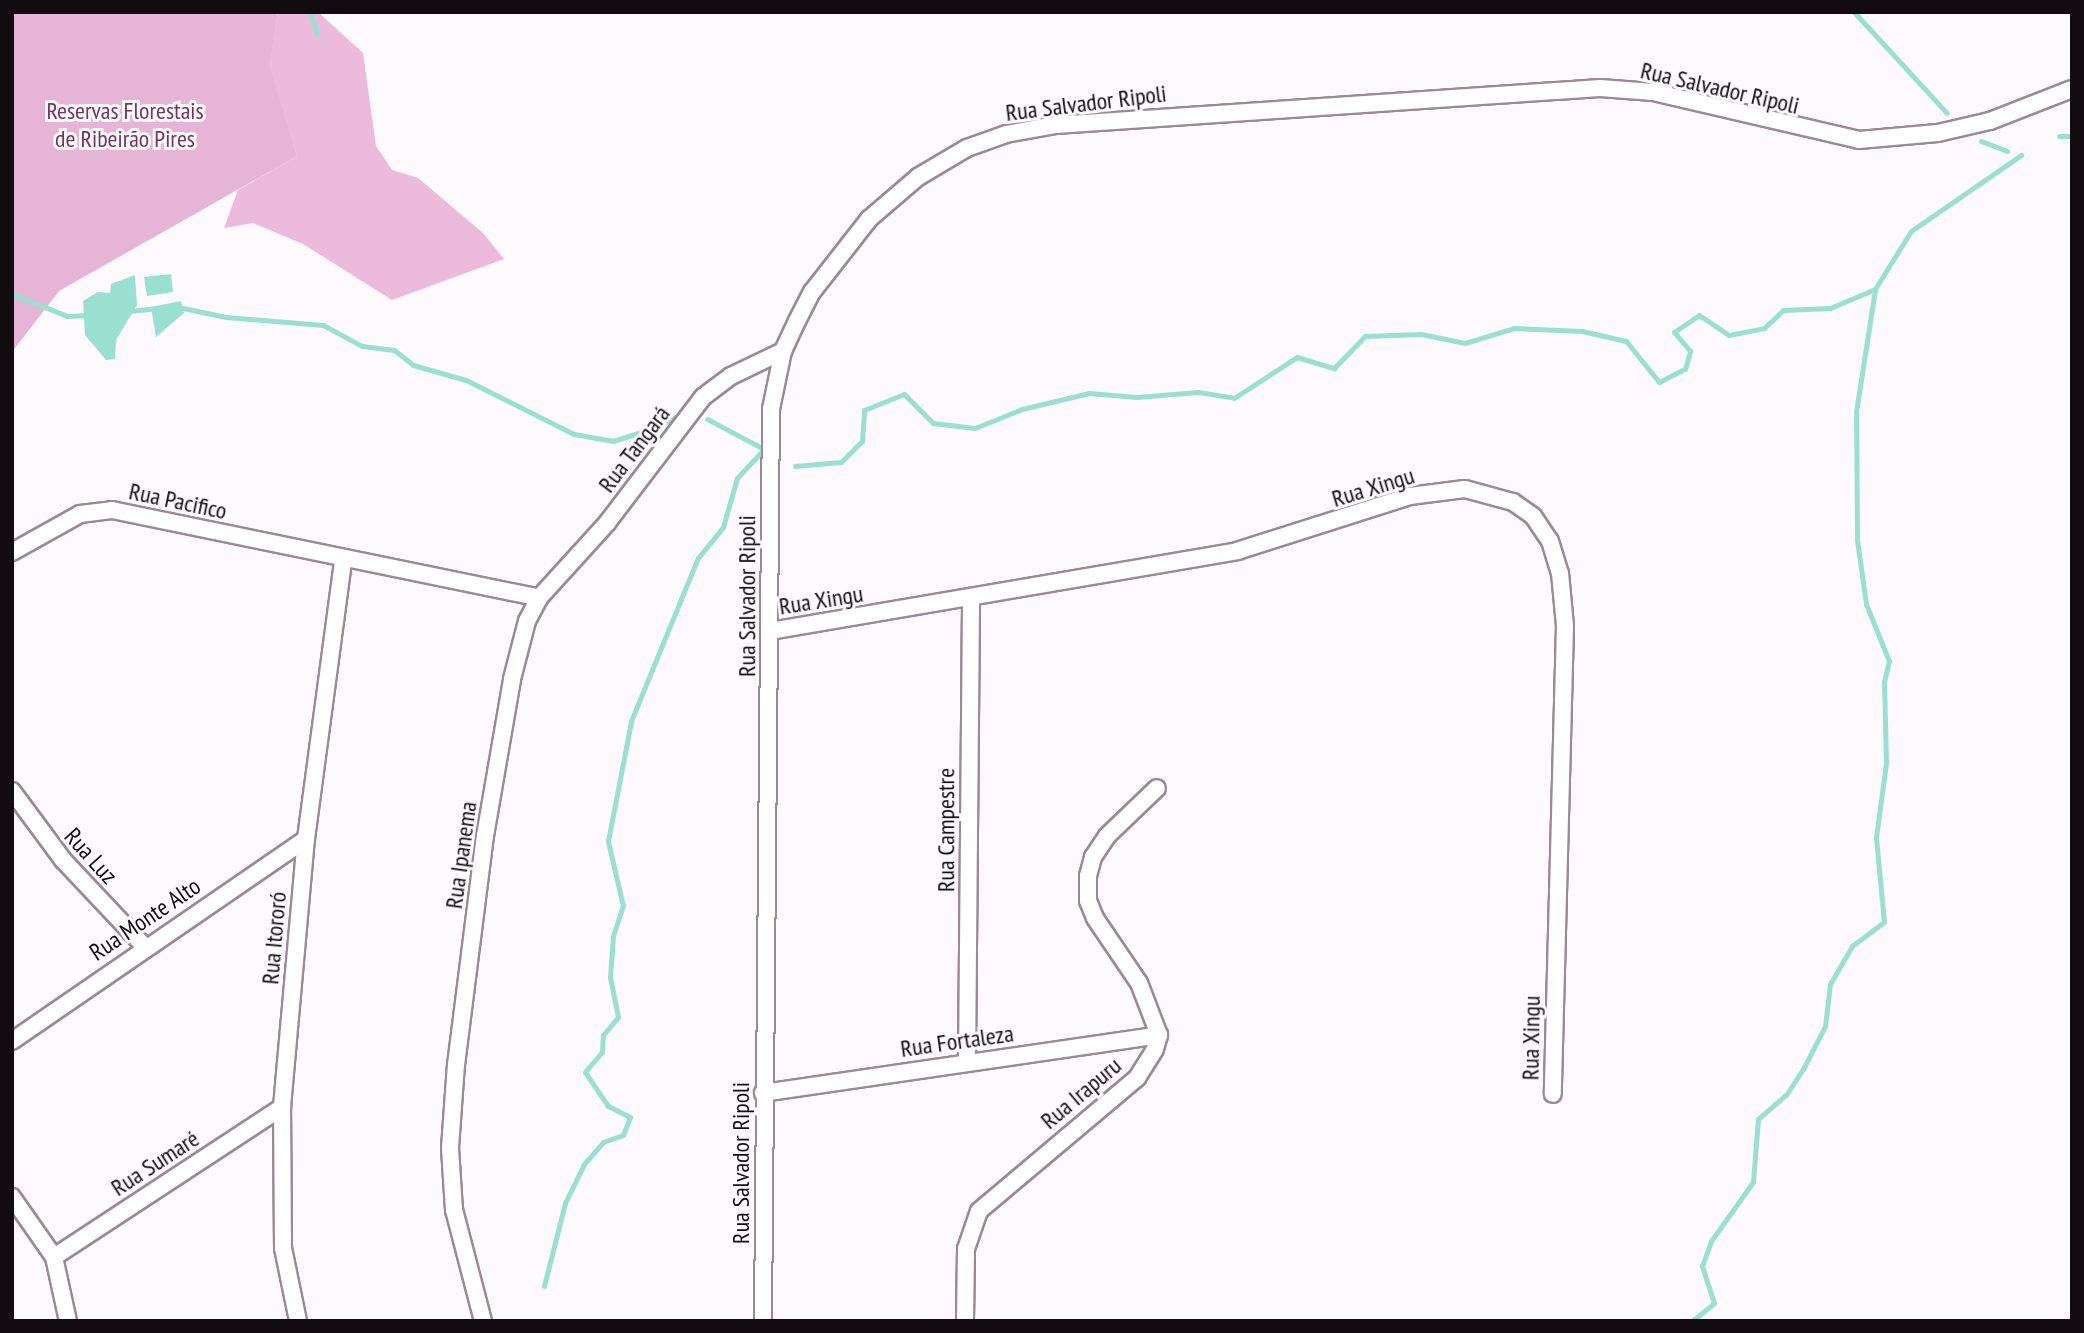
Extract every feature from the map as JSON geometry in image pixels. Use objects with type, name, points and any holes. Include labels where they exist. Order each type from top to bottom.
[{"type":"street","name":"Rua Salvador Ripoli","points":[[763,1321],[771,409],[783,351],[812,292],[869,219],[918,177],[967,148],[1006,134],[1056,125],[1349,102],[1600,88],[1653,92],[1859,141],[1938,133],[1990,121],[2072,89]]},
{"type":"street","name":"Rua Tangará","points":[[540,598],[607,523],[703,397],[731,376],[783,351]]},
{"type":"street","name":"Rua Xingu","points":[[770,631],[1274,543],[1410,496],[1465,489],[1494,494],[1533,516],[1550,541],[1557,562],[1565,626],[1553,1094]]},
{"type":"street","name":"Rua Pacifico","points":[[12,552],[80,514],[112,510],[342,561]]},
{"type":"street","points":[[342,561],[428,572],[540,598]]},
{"type":"street","name":"Rua Itororó","points":[[298,1321],[283,1248],[282,1107],[306,839],[342,561]]},
{"type":"street","name":"Rua Ipanema","points":[[483,1321],[454,1210],[450,1148],[456,1065],[485,836],[512,679],[527,621],[540,598]]},
{"type":"street","name":"Rua Campestre","points":[[967,1063],[971,598]]},
{"type":"street","points":[[1157,788],[1107,836],[1093,857],[1088,876],[1088,901],[1095,918],[1139,983],[1158,1035]]},
{"type":"street","name":"Rua Luz","points":[[12,791],[63,860],[144,946]]},
{"type":"street","name":"Rua Monte Alto","points":[[12,1041],[144,946],[306,839]]},
{"type":"street","name":"Rua Fortaleza","points":[[763,1093],[1158,1035]]},
{"type":"street","name":"Rua Irapuru","points":[[965,1321],[966,1249],[979,1211],[1137,1079],[1158,1035]]},
{"type":"street","name":"Rua Sumaré","points":[[54,1257],[282,1107]]},
{"type":"street","points":[[12,1197],[54,1257],[68,1321]]},
{"type":"shaded area","points":[[278,12],[318,12],[363,53],[376,146],[392,170],[418,178],[483,233],[504,259],[392,300],[303,244],[253,223],[224,228],[238,190],[297,156],[268,65]]},
{"type":"shaded area","points":[[171,274],[173,292],[147,296],[144,277]]},
{"type":"shaded area","points":[[135,275],[137,305],[116,340],[115,359],[106,360],[85,335],[83,301],[98,292],[110,293],[111,284]]},
{"type":"shaded area","points":[[181,301],[184,313],[156,337],[151,307]]},
{"type":"green space","name":"Reservas Florestais de Ribeirão Pires","points":[[12,12],[278,12],[269,65],[297,156],[59,291],[12,352]]},
{"type":"waterway","points":[[310,12],[317,34]]},
{"type":"waterway","points":[[1854,12],[1947,113]]},
{"type":"waterway","points":[[2059,136],[2072,136]]},
{"type":"waterway","points":[[1981,141],[2007,151]]},
{"type":"waterway","points":[[795,466],[841,462],[862,441],[864,410],[904,394],[933,423],[975,428],[1022,409],[1089,393],[1137,397],[1198,392],[1234,398],[1297,357],[1334,368],[1365,336],[1421,334],[1465,343],[1514,328],[1582,331],[1626,341],[1659,382],[1685,369],[1690,351],[1674,332],[1699,315],[1729,335],[1764,328],[1783,310],[1830,308],[1875,289],[1911,231],[2021,155]]},
{"type":"waterway","points":[[1692,1321],[1714,1303],[1702,1266],[1711,1241],[1753,1182],[1758,1119],[1786,1095],[1803,1069],[1825,1026],[1830,984],[1852,946],[1884,922],[1876,837],[1886,763],[1884,682],[1889,661],[1866,604],[1857,540],[1856,412],[1875,289]]},
{"type":"waterway","points":[[12,294],[67,316],[88,315]]},
{"type":"waterway","points":[[178,307],[226,317],[323,325],[362,346],[394,350],[413,365],[466,380],[574,434],[613,441],[654,428],[681,414]]},
{"type":"waterway","points":[[130,311],[158,308]]},
{"type":"waterway","points":[[544,1286],[565,1203],[584,1164],[603,1142],[623,1135],[630,1117],[608,1106],[585,1072],[602,1052],[603,1035],[618,1017],[610,977],[613,936],[623,906],[608,841],[631,721],[698,558],[723,527],[737,478],[764,449],[707,419]]}]
